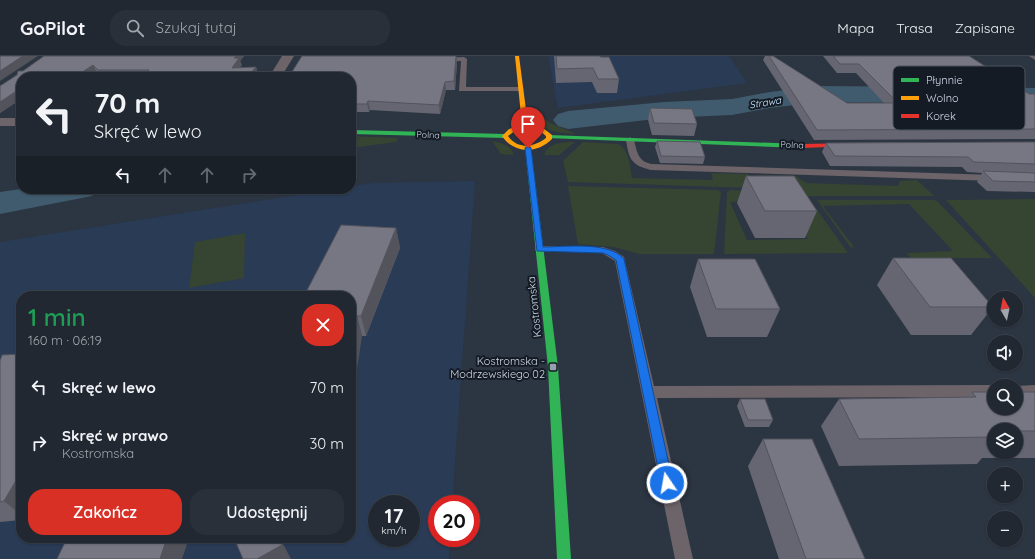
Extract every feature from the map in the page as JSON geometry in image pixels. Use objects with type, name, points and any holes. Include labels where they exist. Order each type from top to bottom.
[{"type":"street","points":[[278,72],[288,56]]},
{"type":"street","points":[[517,56],[525,126]]},
{"type":"street","points":[[0,122],[16,122]]},
{"type":"street","points":[[525,126],[542,129],[549,137],[548,141],[543,145],[528,148],[512,145],[506,140],[505,136],[510,130],[525,126]]},
{"type":"street","name":"Polna","points":[[356,132],[505,136]]},
{"type":"street","name":"Polna","points":[[549,137],[812,146],[860,145]]},
{"type":"street","name":"Kostromska","points":[[528,148],[553,367],[564,559]]},
{"type":"lane","points":[[437,60],[464,59],[473,56]]},
{"type":"lane","points":[[464,59],[462,89],[520,89]]},
{"type":"lane","points":[[630,140],[634,157],[637,162],[643,166],[651,167],[1004,178]]},
{"type":"lane","points":[[540,249],[603,250],[620,259],[684,559]]},
{"type":"lane","points":[[648,392],[987,391]]},
{"type":"lane","points":[[1023,391],[1035,391]]},
{"type":"shaded area","points":[[548,56],[729,56],[747,83],[558,108]]},
{"type":"shaded area","points":[[475,181],[453,495],[428,495],[428,547],[450,547],[449,559],[0,559],[0,242],[303,194],[356,194],[356,185],[374,183]]},
{"type":"green space","points":[[537,117],[543,117],[550,123],[574,134],[547,129],[542,126]]},
{"type":"green space","points":[[356,136],[398,138],[396,142],[356,147]]},
{"type":"green space","points":[[492,141],[508,147],[514,155],[501,154]]},
{"type":"green space","points":[[575,142],[559,155],[544,155],[549,147],[553,145]]},
{"type":"green space","points":[[583,142],[618,144],[622,146],[630,163],[632,178],[713,180],[711,173],[748,174],[756,186],[755,188],[568,182],[563,161]]},
{"type":"green space","points":[[756,175],[796,176],[806,183],[898,186],[900,181],[917,180],[934,196],[773,196],[766,193]]},
{"type":"green space","points":[[568,186],[718,190],[721,192],[714,254],[640,254],[614,247],[578,244]]},
{"type":"green space","points":[[730,190],[755,191],[750,201],[730,202],[747,240],[808,239],[784,202],[770,200],[810,200],[848,253],[724,254],[727,192]]},
{"type":"green space","points":[[1035,199],[1035,298],[946,200]]},
{"type":"green space","points":[[817,200],[934,200],[938,202],[992,258],[911,258],[907,253],[953,251],[909,204],[823,206],[854,247],[851,248]]},
{"type":"green space","points":[[245,233],[244,278],[189,288],[195,242]]},
{"type":"building","points":[[0,56],[23,56],[0,71]]},
{"type":"building","points":[[44,56],[236,56],[234,58],[239,58],[232,68],[256,67],[252,72],[146,72],[149,70],[98,70],[93,65],[82,72],[18,72],[23,71]]},
{"type":"building","points":[[302,56],[456,56],[454,81],[445,82],[439,105],[368,101],[367,104],[356,104],[356,72],[292,72]]},
{"type":"building","points":[[556,56],[609,57],[619,79],[598,79],[593,68],[557,69]]},
{"type":"building","points":[[769,56],[773,56],[847,103],[893,103],[893,130],[817,130]]},
{"type":"building","points":[[833,56],[969,56],[985,66],[893,66],[893,98],[859,64],[840,64]]},
{"type":"building","points":[[16,76],[16,91],[0,102],[0,86]]},
{"type":"building","points":[[1025,91],[1029,94],[1035,94],[1035,129],[1025,129]]},
{"type":"building","points":[[650,108],[692,109],[697,124],[654,123]]},
{"type":"building","points":[[657,141],[700,142],[705,157],[661,156]]},
{"type":"building","points":[[1035,142],[1035,164],[974,162],[968,157],[835,156],[826,143]]},
{"type":"building","points":[[983,171],[1035,173],[1035,182],[993,181]]},
{"type":"building","points":[[746,176],[794,176],[817,211],[765,211]]},
{"type":"building","points":[[341,225],[396,228],[361,316],[357,316],[356,322],[356,291],[307,291]]},
{"type":"building","points":[[893,258],[951,258],[987,300],[987,307],[930,307]]},
{"type":"building","points":[[698,259],[755,259],[780,309],[716,309]]},
{"type":"building","points":[[16,354],[16,481],[4,501],[0,502],[0,361],[2,355]]},
{"type":"building","points":[[972,392],[987,392],[987,415],[1023,415],[1023,392],[1035,392],[1035,431],[1023,431],[1023,423],[987,423],[987,437],[859,439],[839,399],[976,397]]},
{"type":"building","points":[[740,399],[765,399],[773,420],[748,420]]},
{"type":"building","points":[[763,439],[812,439],[865,559],[806,559]]},
{"type":"building","points":[[65,543],[165,543],[160,559],[57,559]]},
{"type":"building","points":[[236,543],[281,543],[282,545],[257,559],[243,559]]},
{"type":"waterway","name":"Strawa","points":[[568,120],[664,110],[732,107],[770,100],[819,94],[893,95]]},
{"type":"waterway","name":"Strawa","points":[[1025,96],[1035,96]]},
{"type":"waterway","name":"Strawa","points":[[0,203],[51,194]]},
{"type":"traffic: fast","points":[[356,132],[505,136]]},
{"type":"traffic: fast","points":[[549,137],[802,146]]},
{"type":"traffic: fast","points":[[528,148],[553,367],[564,559]]},
{"type":"traffic: slow","points":[[517,56],[525,126]]},
{"type":"traffic: slow","points":[[525,126],[541,129],[549,135],[549,139],[538,146],[526,148],[514,145],[505,136],[514,129],[525,126]]},
{"type":"traffic: jam","points":[[802,146],[854,145]]},
{"type":"place","name":"Kostromska - Modrzewskiego 02","points":[[553,367]]},
{"type":"route","points":[[528,148],[540,249],[603,250],[620,259],[667,483]]}]
